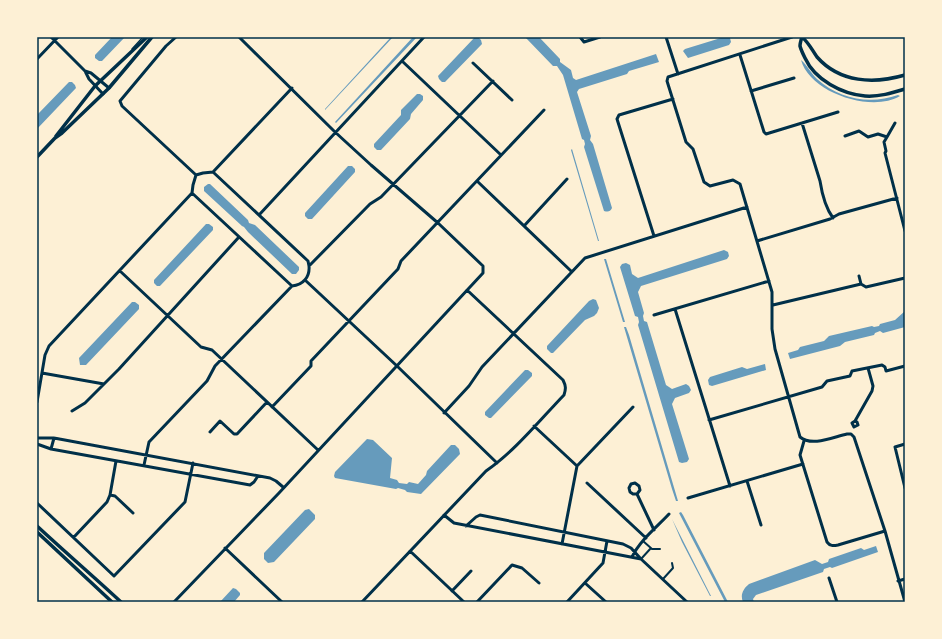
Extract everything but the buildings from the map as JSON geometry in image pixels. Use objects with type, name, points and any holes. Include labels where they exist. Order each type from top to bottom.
[{"type":"street","points":[[51,37],[85,71],[89,79],[104,94]]},
{"type":"street","points":[[37,59],[58,37]]},
{"type":"street","points":[[55,138],[95,86],[147,37]]},
{"type":"street","points":[[37,157],[55,138],[110,88],[152,37]]},
{"type":"street","points":[[176,37],[166,46],[120,101],[122,106],[196,175]]},
{"type":"street","points":[[174,602],[397,366],[483,273],[484,269],[483,266],[438,223],[335,132],[239,37]]},
{"type":"street","points":[[259,215],[424,37]]},
{"type":"street","points":[[580,37],[584,42],[600,37]]},
{"type":"street","points":[[666,37],[678,74]]},
{"type":"street","points":[[792,37],[667,78],[686,142],[694,149],[704,182],[710,186],[733,180],[740,184],[772,292],[773,339],[800,437],[804,441],[811,442],[846,434],[851,434],[854,437],[905,602]]},
{"type":"street","points":[[905,75],[881,81],[856,80],[846,77],[825,64],[817,56],[808,42],[802,37],[800,48],[807,61],[817,74],[834,87],[866,96],[882,95],[905,89]]},
{"type":"street","points":[[740,55],[764,132],[766,134],[838,112]]},
{"type":"street","points":[[402,61],[501,155]]},
{"type":"street","points":[[473,63],[512,100]]},
{"type":"street","points":[[85,71],[101,80],[110,88]]},
{"type":"street","points":[[751,91],[794,78]]},
{"type":"street","points":[[309,266],[370,204],[381,197],[394,184],[493,81]]},
{"type":"street","points":[[196,175],[213,172],[292,88]]},
{"type":"street","points":[[654,236],[617,119],[619,115],[672,99]]},
{"type":"street","points":[[272,407],[311,366],[311,361],[398,269],[401,262],[544,110]]},
{"type":"street","points":[[802,123],[820,181],[827,210],[833,218]]},
{"type":"street","points":[[895,123],[884,142],[885,153],[905,230]]},
{"type":"street","points":[[845,136],[859,131],[868,137],[878,134],[887,137]]},
{"type":"street","points":[[144,466],[149,442],[207,381],[215,366],[292,286],[305,280],[309,273],[308,262],[213,172]]},
{"type":"street","points":[[37,402],[45,355],[49,346],[192,193],[192,185],[196,175]]},
{"type":"street","points":[[524,226],[568,179]]},
{"type":"street","points":[[477,181],[571,271]]},
{"type":"street","points":[[192,193],[292,286]]},
{"type":"street","points":[[758,241],[833,218],[839,214],[896,198]]},
{"type":"street","points":[[444,413],[469,386],[482,367],[571,271],[585,258],[747,207]]},
{"type":"street","points":[[72,410],[85,403],[104,384],[239,237]]},
{"type":"street","points":[[120,271],[201,347],[212,350],[222,359],[318,450]]},
{"type":"street","points":[[859,276],[861,284]]},
{"type":"street","points":[[773,305],[861,284],[866,287],[905,278]]},
{"type":"street","points":[[305,280],[397,366],[497,463]]},
{"type":"street","points":[[654,315],[769,281]]},
{"type":"street","points":[[362,602],[486,471],[497,463],[564,395],[566,390],[563,380],[467,290]]},
{"type":"street","points":[[675,309],[730,486]]},
{"type":"street","points":[[709,420],[822,387],[827,381],[850,376],[852,372],[882,365],[885,367],[886,371],[905,366]]},
{"type":"street","points":[[855,421],[872,391],[873,386],[868,368]]},
{"type":"street","points":[[42,373],[104,384]]},
{"type":"street","points":[[210,432],[220,421],[234,434],[237,434],[267,402]]},
{"type":"street","points":[[562,544],[577,466],[633,407]]},
{"type":"street","points":[[534,426],[574,465],[577,466]]},
{"type":"street","points":[[37,438],[54,438],[270,478],[284,487]]},
{"type":"street","points":[[51,449],[54,438]]},
{"type":"street","points":[[804,441],[800,455],[826,542],[833,546],[884,531]]},
{"type":"street","points":[[37,444],[51,449],[250,485],[258,476]]},
{"type":"street","points":[[905,444],[894,447],[905,488]]},
{"type":"street","points":[[74,537],[107,502],[110,495],[116,461]]},
{"type":"street","points":[[37,503],[114,576],[185,502],[192,463]]},
{"type":"street","points":[[688,498],[803,464]]},
{"type":"street","points":[[747,481],[761,525]]},
{"type":"street","points":[[588,483],[645,540],[651,548],[660,549]]},
{"type":"street","points":[[637,494],[654,530]]},
{"type":"street","points":[[110,495],[114,496],[133,513]]},
{"type":"street","points":[[632,557],[635,551],[669,514]]},
{"type":"street","points":[[444,515],[454,523],[466,526],[641,559]]},
{"type":"street","points":[[466,526],[480,515],[623,544],[635,551],[641,559],[687,602]]},
{"type":"street","points":[[37,526],[121,602]]},
{"type":"street","points":[[37,532],[112,602]]},
{"type":"street","points":[[567,602],[603,563],[607,541]]},
{"type":"street","points":[[226,548],[282,602]]},
{"type":"street","points":[[641,559],[651,548]]},
{"type":"street","points":[[410,551],[464,602]]},
{"type":"street","points":[[662,579],[673,568],[672,563]]},
{"type":"street","points":[[477,602],[512,565],[522,568],[539,583]]},
{"type":"street","points":[[452,591],[471,571]]},
{"type":"street","points":[[829,578],[837,602]]},
{"type":"street","points":[[898,581],[905,579]]},
{"type":"street","points":[[585,583],[606,602]]},
{"type":"street","points":[[275,602],[279,598]]},
{"type":"street","points":[[455,602],[459,598]]},
{"type":"lane","points":[[128,56],[132,48],[143,37]]},
{"type":"water","points":[[112,37],[125,37],[102,61],[99,61],[95,58],[95,55]]},
{"type":"water","points":[[391,37],[393,37],[325,110],[325,109]]},
{"type":"water","points":[[413,37],[417,37],[336,123],[335,122]]},
{"type":"water","points":[[475,37],[478,37],[481,40],[482,44],[445,82],[442,82],[438,76]]},
{"type":"water","points":[[525,37],[539,37],[560,59],[560,62],[571,70],[573,78],[576,80],[656,54],[659,62],[579,89],[577,92],[591,136],[590,140],[593,144],[612,208],[608,212],[604,211],[584,147],[584,140],[582,139],[563,75],[557,66],[553,66]]},
{"type":"water","points":[[724,37],[730,38],[731,42],[729,45],[688,58],[683,51],[685,49]]},
{"type":"water","points":[[801,60],[817,79],[826,86],[845,95],[866,100],[877,100],[898,95],[900,96],[888,101],[874,102],[859,101],[843,97],[816,82],[807,72]]},
{"type":"water","points":[[69,82],[72,82],[76,88],[37,129],[37,115]]},
{"type":"water","points":[[417,94],[423,96],[423,100],[411,114],[410,119],[381,150],[377,150],[374,147],[374,144],[401,115],[401,110]]},
{"type":"water","points":[[572,149],[599,241],[571,150]]},
{"type":"water","points":[[348,166],[352,166],[355,169],[355,172],[312,219],[308,219],[305,216],[305,213]]},
{"type":"water","points":[[210,184],[248,220],[249,223],[255,225],[299,267],[296,274],[292,274],[244,227],[204,191],[204,187]]},
{"type":"water","points":[[206,224],[213,227],[213,230],[160,286],[157,286],[154,283],[154,280]]},
{"type":"water","points":[[724,250],[728,252],[729,256],[727,259],[641,286],[638,292],[644,313],[644,321],[647,322],[666,385],[672,389],[686,384],[691,390],[689,393],[675,398],[672,404],[689,459],[687,462],[682,463],[679,462],[638,325],[638,317],[635,316],[620,267],[622,264],[626,263],[630,265],[632,274],[638,278]]},
{"type":"water","points":[[604,259],[606,259],[625,322],[623,322]]},
{"type":"water","points":[[593,299],[596,300],[599,308],[597,313],[585,320],[553,353],[551,353],[547,349],[547,346],[589,301]]},
{"type":"water","points":[[132,302],[139,305],[139,309],[86,365],[80,365],[79,358]]},
{"type":"water","points":[[905,311],[905,327],[883,333],[880,331],[874,335],[845,342],[840,346],[790,359],[788,353],[798,350],[800,347],[824,341],[829,336],[872,326],[879,326],[880,324],[895,320]]},
{"type":"water","points":[[624,327],[626,327],[629,335],[678,501],[676,501],[672,489]]},
{"type":"water","points":[[765,364],[766,370],[712,386],[709,385],[708,380],[710,377],[742,367],[747,369]]},
{"type":"water","points":[[525,370],[532,373],[532,376],[491,418],[485,415],[485,412]]},
{"type":"water","points":[[367,439],[373,440],[392,458],[390,478],[397,480],[399,483],[407,484],[409,482],[418,484],[426,475],[427,471],[451,445],[455,445],[459,449],[460,454],[421,494],[407,492],[398,488],[396,489],[335,478],[335,472]]},
{"type":"water","points":[[309,509],[315,515],[315,519],[274,562],[268,563],[264,559],[264,553],[305,510]]},
{"type":"water","points":[[681,512],[728,602],[725,602],[679,513]]},
{"type":"water","points":[[672,519],[711,596],[682,542]]},
{"type":"water","points":[[876,546],[878,552],[832,568],[830,567],[824,569],[823,572],[756,595],[753,599],[754,602],[743,602],[743,592],[749,584],[815,560],[822,564],[828,562],[829,559],[861,548],[864,550]]},
{"type":"water","points":[[233,588],[240,593],[234,602],[220,602]]}]
